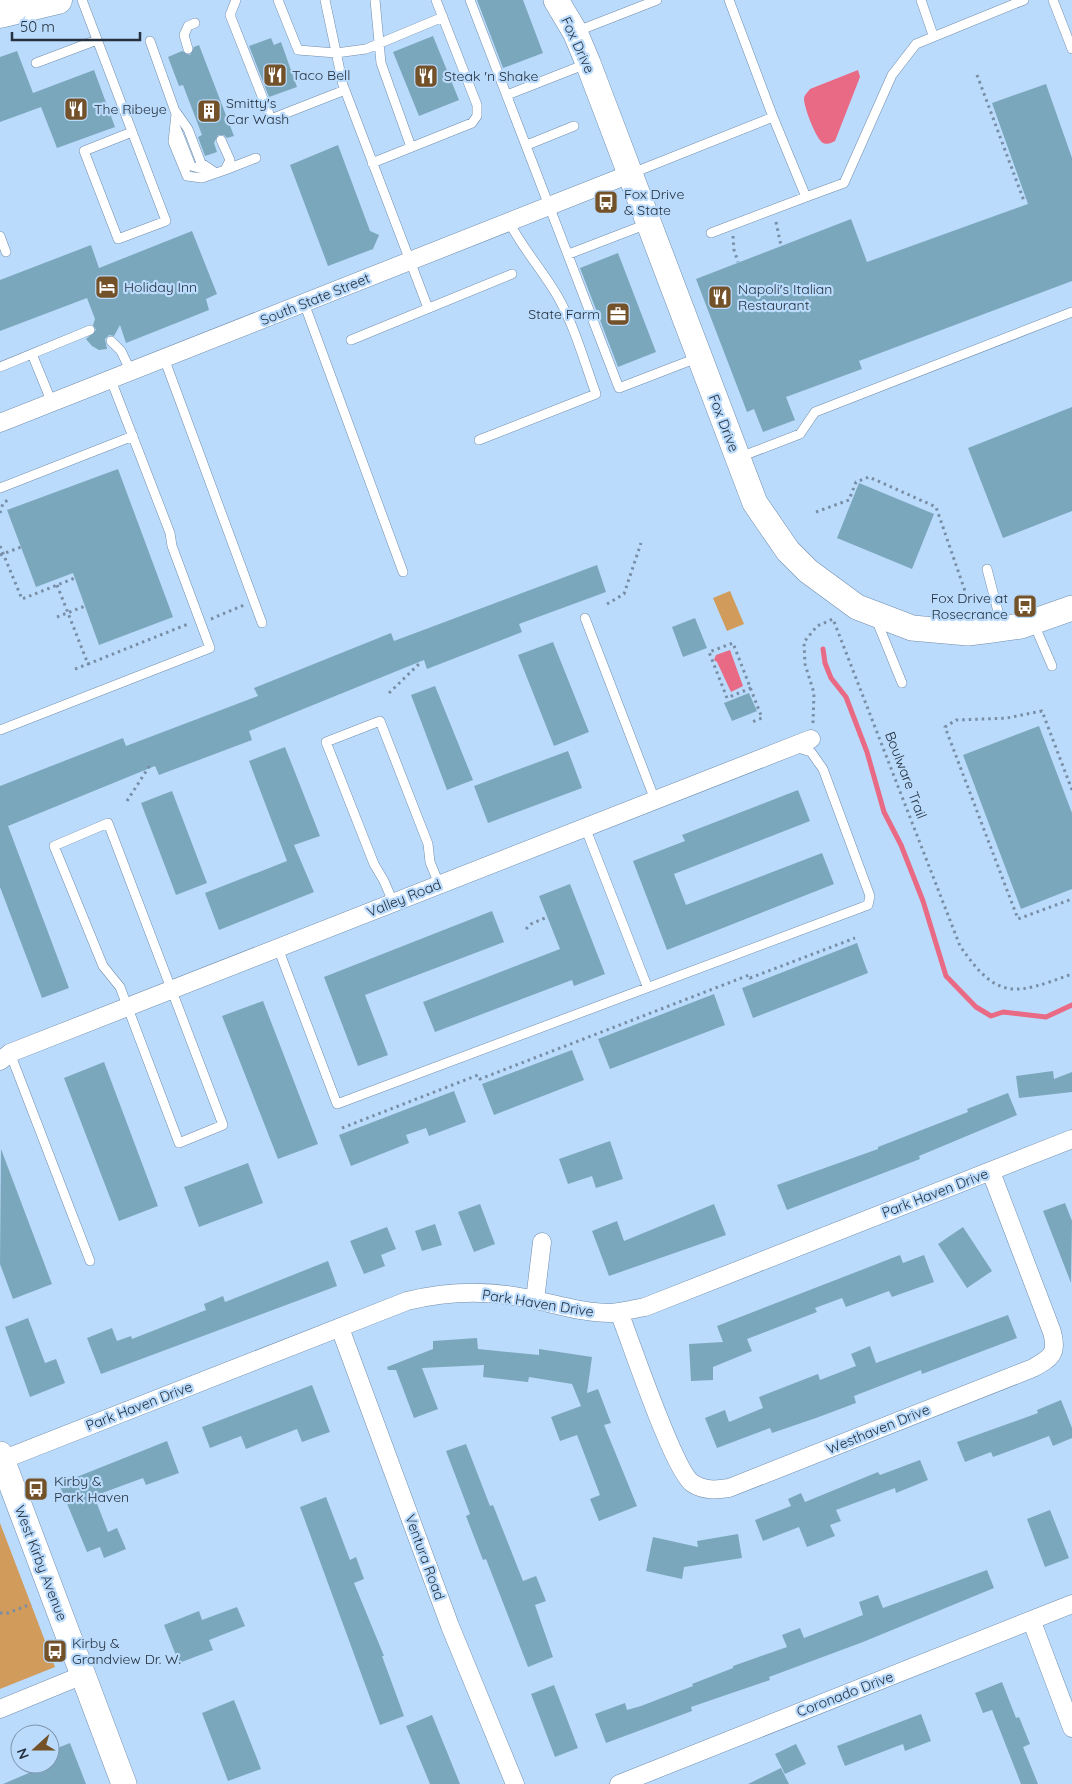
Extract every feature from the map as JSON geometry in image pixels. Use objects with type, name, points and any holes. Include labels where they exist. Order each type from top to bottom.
[{"type":"main road","points":[[0,14],[58,0]]},
{"type":"street","name":"Fox Drive","points":[[556,0],[575,32],[588,63],[755,504],[788,552],[808,571],[857,607],[912,628],[968,633],[1002,629],[1033,622],[1072,608]]},
{"type":"street","name":"South State Street","points":[[0,423],[630,174]]},
{"type":"street","name":"Valley Road","points":[[5,1057],[172,989],[811,739]]},
{"type":"street","name":"Park Haven Drive","points":[[1,1457],[407,1301],[422,1297],[455,1293],[487,1293],[599,1312],[620,1312],[645,1306],[991,1172],[1072,1138]]},
{"type":"street","name":"Westhaven Drive","points":[[620,1312],[656,1409],[683,1473],[692,1482],[704,1489],[729,1488],[1024,1372],[1047,1360],[1054,1351],[1055,1344],[1052,1332],[991,1172]]},
{"type":"street","points":[[535,1300],[542,1242]]},
{"type":"street","name":"Ventura Road","points":[[340,1328],[450,1626],[515,1784]]},
{"type":"street","name":"West Kirby Avenue","points":[[1,1457],[124,1784]]},
{"type":"street","name":"Coronado Drive","points":[[619,1784],[648,1780],[791,1714],[1032,1622],[1072,1604]]},
{"type":"street","points":[[1032,1622],[1072,1728]]},
{"type":"street","points":[[0,1708],[83,1676]]},
{"type":"lane","points":[[82,0],[166,221],[118,239],[84,151],[132,132]]},
{"type":"lane","points":[[236,0],[230,15],[271,120],[345,90]]},
{"type":"lane","points":[[278,0],[298,50],[336,54],[366,49],[443,17]]},
{"type":"lane","points":[[325,0],[345,90],[428,308]]},
{"type":"lane","points":[[375,0],[381,63],[411,147]]},
{"type":"lane","points":[[372,162],[472,123],[477,116],[477,105],[436,0]]},
{"type":"lane","points":[[470,0],[551,206],[619,388],[700,357]]},
{"type":"lane","points":[[575,32],[657,0]]},
{"type":"lane","points":[[730,0],[773,117],[806,198]]},
{"type":"lane","points":[[921,0],[933,36]]},
{"type":"lane","points":[[711,233],[844,183],[892,75],[916,44],[1024,0]]},
{"type":"lane","points":[[1053,0],[1072,49]]},
{"type":"lane","points":[[188,49],[184,35],[188,26],[195,23]]},
{"type":"lane","points":[[36,63],[97,40]]},
{"type":"lane","points":[[150,41],[174,110],[173,142],[186,176],[202,178],[256,158]]},
{"type":"lane","points":[[507,95],[588,63]]},
{"type":"lane","points":[[174,110],[188,129],[200,163],[221,172]]},
{"type":"lane","points":[[630,174],[773,117]]},
{"type":"lane","points":[[527,145],[574,126]]},
{"type":"lane","points":[[221,172],[230,160],[222,140]]},
{"type":"lane","points":[[479,440],[596,394],[573,327],[557,295],[520,242],[510,222]]},
{"type":"lane","points":[[569,254],[649,223]]},
{"type":"lane","points":[[0,236],[6,252]]},
{"type":"lane","points":[[351,340],[512,274]]},
{"type":"lane","points":[[304,303],[403,572]]},
{"type":"lane","points":[[738,458],[800,434],[815,412],[1072,312]]},
{"type":"lane","points":[[0,367],[90,330]]},
{"type":"lane","points":[[111,341],[121,351],[131,372]]},
{"type":"lane","points":[[32,354],[52,403]]},
{"type":"lane","points":[[164,358],[262,623]]},
{"type":"lane","points":[[0,730],[210,648],[172,546],[170,533],[111,380]]},
{"type":"lane","points":[[0,488],[133,436]]},
{"type":"lane","points":[[987,569],[1002,629]]},
{"type":"lane","points":[[874,614],[902,683]]},
{"type":"lane","points":[[585,618],[655,800]]},
{"type":"lane","points":[[1033,622],[1052,666]]},
{"type":"lane","points":[[393,902],[384,880],[374,864],[326,742],[380,721],[428,844],[430,862],[439,884]]},
{"type":"lane","points":[[278,948],[337,1104],[647,986],[868,905],[870,896],[823,769],[811,752],[794,747]]},
{"type":"lane","points":[[108,824],[172,989],[223,1125],[179,1142],[120,987],[103,966],[54,846],[108,824]]},
{"type":"lane","points":[[586,827],[647,986]]},
{"type":"lane","points":[[5,1057],[90,1260]]},
{"type":"path","points":[[976,75],[1024,201]]},
{"type":"path","points":[[775,208],[777,234],[781,246]]},
{"type":"path","points":[[733,225],[734,250],[738,262]]},
{"type":"path","points":[[816,512],[849,500],[856,482],[869,477],[936,507],[965,591]]},
{"type":"path","points":[[0,513],[3,503],[12,499]]},
{"type":"path","points":[[607,604],[624,594],[641,543]]},
{"type":"path","points":[[0,546],[2,555],[22,599],[75,578]]},
{"type":"path","points":[[2,555],[21,547]]},
{"type":"path","points":[[57,585],[88,664]]},
{"type":"path","points":[[201,623],[254,601]]},
{"type":"path","points":[[57,618],[85,606]]},
{"type":"path","points":[[75,669],[189,624],[185,615]]},
{"type":"path","name":"Boulware Trail","points":[[811,739],[809,732],[813,727],[814,693],[805,664],[804,642],[817,626],[833,619],[960,946],[984,977],[997,986],[1014,990],[1031,989],[1072,974]]},
{"type":"path","points":[[750,688],[727,698],[709,652],[733,643],[762,718],[752,722]]},
{"type":"path","points":[[389,693],[421,662]]},
{"type":"path","points":[[1072,790],[1042,711],[1007,718],[956,720],[945,727],[1018,919],[1072,900]]},
{"type":"path","points":[[127,801],[150,765]]},
{"type":"path","points":[[526,930],[531,924],[547,917]]},
{"type":"path","points":[[342,1128],[478,1075],[480,1080],[749,975],[750,978],[855,938]]},
{"type":"path","points":[[0,1613],[8,1613],[31,1604]]},
{"type":"shaded area","points":[[858,70],[860,77],[835,141],[828,144],[823,143],[817,136],[811,122],[804,99],[805,96],[810,89]]},
{"type":"shaded area","points":[[730,591],[744,624],[727,631],[713,598]]},
{"type":"shaded area","points":[[730,650],[743,686],[731,692],[717,662],[714,660],[716,655]]},
{"type":"shaded area","points":[[0,1523],[55,1667],[0,1689]]},
{"type":"building","points":[[477,0],[523,0],[543,53],[503,68]]},
{"type":"building","name":"Steak 'n Shake","points":[[433,36],[459,100],[419,116],[393,52]]},
{"type":"building","name":"Taco Bell","points":[[271,38],[274,45],[281,42],[297,87],[269,97],[249,46]]},
{"type":"building","name":"Smitty's Car Wash","points":[[199,45],[234,136],[227,138],[224,135],[218,135],[214,143],[217,152],[205,156],[198,137],[202,135],[183,85],[179,86],[168,57],[182,51],[190,55],[194,47]]},
{"type":"building","name":"The Ribeye","points":[[17,51],[33,93],[94,70],[115,127],[57,148],[41,107],[0,122],[0,57]]},
{"type":"building","points":[[1046,84],[1072,158],[1072,281],[859,361],[862,369],[786,397],[795,420],[763,432],[754,409],[747,412],[696,279],[851,219],[867,262],[1028,204],[992,103]]},
{"type":"building","points":[[338,145],[370,231],[379,235],[373,249],[328,266],[290,165]]},
{"type":"building","name":"Holiday Inn","points":[[192,231],[217,294],[206,299],[209,310],[126,343],[120,325],[114,336],[109,335],[105,339],[107,349],[99,350],[86,339],[96,330],[93,325],[95,319],[87,298],[0,331],[0,280],[91,245],[99,268]]},
{"type":"building","points":[[618,253],[656,352],[618,367],[580,268]]},
{"type":"building","points":[[1072,407],[1072,511],[1003,538],[968,448]]},
{"type":"building","points":[[118,469],[173,617],[99,645],[73,573],[36,587],[7,510]]},
{"type":"building","points":[[859,483],[934,514],[912,569],[837,538]]},
{"type":"building","points":[[597,565],[606,592],[519,624],[522,632],[427,669],[424,660],[249,731],[252,740],[159,775],[155,766],[8,826],[69,988],[42,998],[0,887],[0,786],[123,738],[126,746],[258,696],[254,688],[391,633],[394,641]]},
{"type":"building","points":[[695,618],[707,648],[683,657],[672,627]]},
{"type":"building","points":[[553,642],[589,732],[554,746],[518,655]]},
{"type":"building","points":[[435,686],[473,780],[447,790],[411,695]]},
{"type":"building","points":[[749,693],[757,711],[732,721],[724,703]]},
{"type":"building","points":[[1039,726],[1072,813],[1072,889],[1021,909],[963,755]]},
{"type":"building","points":[[285,747],[320,836],[294,845],[314,892],[219,930],[205,893],[287,861],[249,761]]},
{"type":"building","points":[[568,751],[582,788],[488,823],[474,786]]},
{"type":"building","points":[[798,790],[810,821],[674,874],[686,905],[822,853],[834,884],[667,950],[633,861],[685,841],[682,835]]},
{"type":"building","points":[[172,791],[207,883],[176,895],[141,803]]},
{"type":"building","points":[[570,884],[605,974],[574,986],[572,980],[435,1032],[423,1002],[560,949],[539,896]]},
{"type":"building","points":[[492,911],[504,942],[365,995],[388,1055],[358,1066],[324,977]]},
{"type":"building","points":[[857,943],[868,973],[753,1018],[742,988]]},
{"type":"building","points":[[714,994],[725,1025],[610,1069],[598,1039]]},
{"type":"building","points":[[263,1001],[318,1144],[278,1159],[222,1016]]},
{"type":"building","points":[[572,1050],[584,1080],[494,1115],[482,1084]]},
{"type":"building","points":[[104,1062],[158,1206],[119,1221],[64,1078]]},
{"type":"building","points":[[1053,1071],[1054,1079],[1072,1072],[1072,1092],[1019,1098],[1016,1076]]},
{"type":"building","points":[[454,1091],[466,1122],[429,1136],[426,1128],[406,1135],[409,1143],[351,1166],[339,1135]]},
{"type":"building","points":[[1008,1093],[1017,1115],[919,1156],[920,1159],[787,1210],[777,1185],[878,1149],[878,1147],[968,1112],[967,1109]]},
{"type":"building","points":[[610,1141],[623,1179],[596,1188],[592,1176],[568,1184],[559,1159]]},
{"type":"building","points":[[1,1149],[52,1284],[13,1299],[0,1264]]},
{"type":"building","points":[[248,1163],[263,1203],[199,1227],[184,1187]]},
{"type":"building","points":[[1065,1203],[1072,1221],[1071,1283],[1043,1211]]},
{"type":"building","points":[[480,1204],[495,1244],[474,1252],[458,1212]]},
{"type":"building","points":[[714,1204],[726,1235],[609,1276],[592,1231],[617,1221],[624,1241]]},
{"type":"building","points":[[435,1224],[442,1245],[422,1251],[415,1231]]},
{"type":"building","points":[[387,1227],[396,1249],[381,1255],[385,1266],[364,1274],[350,1241]]},
{"type":"building","points":[[963,1227],[992,1271],[967,1288],[938,1244]]},
{"type":"building","points":[[900,1255],[903,1263],[924,1255],[934,1282],[892,1297],[889,1291],[846,1307],[842,1298],[815,1308],[817,1312],[747,1339],[752,1351],[713,1367],[713,1380],[691,1381],[689,1344],[723,1342],[717,1326]]},
{"type":"building","points":[[328,1261],[337,1286],[101,1374],[87,1338],[112,1328],[117,1341],[131,1336],[132,1339],[206,1310],[204,1304],[223,1296],[225,1302]]},
{"type":"building","points":[[1008,1315],[1017,1338],[922,1374],[921,1370],[854,1396],[856,1403],[772,1433],[770,1428],[717,1448],[705,1418],[725,1410],[729,1422],[763,1408],[759,1397],[818,1374],[820,1380],[856,1366],[851,1354],[870,1346],[876,1363]]},
{"type":"building","points":[[28,1318],[45,1363],[56,1359],[65,1383],[30,1397],[5,1327]]},
{"type":"building","points":[[477,1338],[478,1349],[539,1355],[539,1349],[592,1357],[587,1393],[598,1389],[611,1423],[604,1425],[637,1506],[599,1521],[590,1499],[600,1495],[577,1435],[560,1441],[551,1417],[581,1406],[572,1384],[529,1377],[528,1382],[483,1377],[484,1365],[422,1368],[438,1409],[414,1418],[396,1370],[388,1370],[387,1367],[433,1349],[433,1341]]},
{"type":"building","points":[[312,1385],[330,1432],[302,1442],[297,1429],[246,1449],[241,1436],[210,1448],[202,1427]]},
{"type":"building","points":[[1061,1400],[1072,1428],[1072,1438],[1053,1446],[1049,1436],[993,1457],[991,1452],[965,1462],[957,1442],[1038,1413],[1037,1410]]},
{"type":"building","points":[[167,1441],[179,1473],[146,1485],[143,1478],[94,1496],[108,1532],[117,1528],[126,1549],[104,1558],[100,1547],[87,1552],[59,1484]]},
{"type":"building","points":[[466,1444],[490,1506],[493,1505],[523,1581],[536,1576],[546,1601],[535,1605],[553,1657],[528,1667],[486,1559],[483,1560],[466,1516],[470,1514],[446,1451]]},
{"type":"building","points":[[920,1460],[928,1480],[896,1493],[895,1488],[836,1510],[841,1521],[830,1525],[835,1536],[807,1547],[799,1527],[763,1541],[755,1520],[791,1506],[788,1499],[801,1493],[805,1502],[878,1472],[880,1475]]},
{"type":"building","points":[[326,1497],[350,1560],[356,1557],[364,1579],[354,1583],[384,1656],[382,1656],[404,1716],[380,1725],[300,1507]]},
{"type":"building","points":[[1050,1510],[1069,1558],[1045,1567],[1027,1519]]},
{"type":"building","points":[[738,1534],[742,1558],[684,1567],[682,1579],[646,1571],[653,1537],[698,1547],[697,1541]]},
{"type":"building","points":[[987,1570],[994,1588],[863,1642],[769,1677],[770,1680],[691,1707],[692,1711],[606,1743],[595,1714],[625,1703],[627,1710],[641,1706],[693,1686],[692,1684],[733,1668],[733,1666],[787,1647],[782,1635],[800,1628],[804,1638],[863,1615],[859,1602],[878,1595],[883,1608]]},
{"type":"building","points":[[237,1607],[245,1626],[209,1640],[213,1650],[179,1663],[164,1625],[199,1611],[202,1620]]},
{"type":"building","points":[[1002,1682],[1016,1718],[1019,1717],[1030,1744],[1023,1747],[1038,1784],[1021,1784],[992,1710],[983,1713],[975,1693]]},
{"type":"building","points":[[554,1685],[578,1748],[555,1757],[531,1694]]},
{"type":"building","points":[[234,1700],[261,1769],[228,1781],[202,1713]]},
{"type":"building","points":[[921,1714],[931,1741],[905,1751],[903,1744],[845,1766],[837,1746]]},
{"type":"building","points":[[432,1715],[460,1784],[430,1784],[406,1726]]},
{"type":"building","points":[[70,1743],[86,1784],[3,1784],[26,1774],[60,1774],[60,1747]]},
{"type":"building","points":[[796,1744],[806,1764],[785,1774],[775,1754]]},
{"type":"building","points":[[781,1768],[789,1784],[748,1784]]},
{"type":"waterway","points":[[823,649],[825,663],[831,678],[846,697],[867,752],[884,812],[901,845],[923,901],[946,976],[976,1007],[991,1016],[1003,1012],[1046,1017],[1072,1005]]},
{"type":"place","name":"Taco Bell","points":[[275,75]]},
{"type":"place","name":"Steak 'n Shake","points":[[426,76]]},
{"type":"place","name":"The Ribeye","points":[[76,109]]},
{"type":"place","name":"Smitty's Car Wash","points":[[209,111]]},
{"type":"place","name":"Fox Drive & State","points":[[606,202]]},
{"type":"place","name":"Holiday Inn","points":[[107,287]]},
{"type":"place","name":"Napoli's Italian Restaurant","points":[[720,297]]},
{"type":"place","name":"State Farm","points":[[618,314]]},
{"type":"place","name":"Fox Drive at Rosecrance","points":[[1025,606]]},
{"type":"place","name":"Kirby & Park Haven","points":[[36,1489]]},
{"type":"place","name":"Kirby & Grandview Dr. W.","points":[[55,1651]]}]
